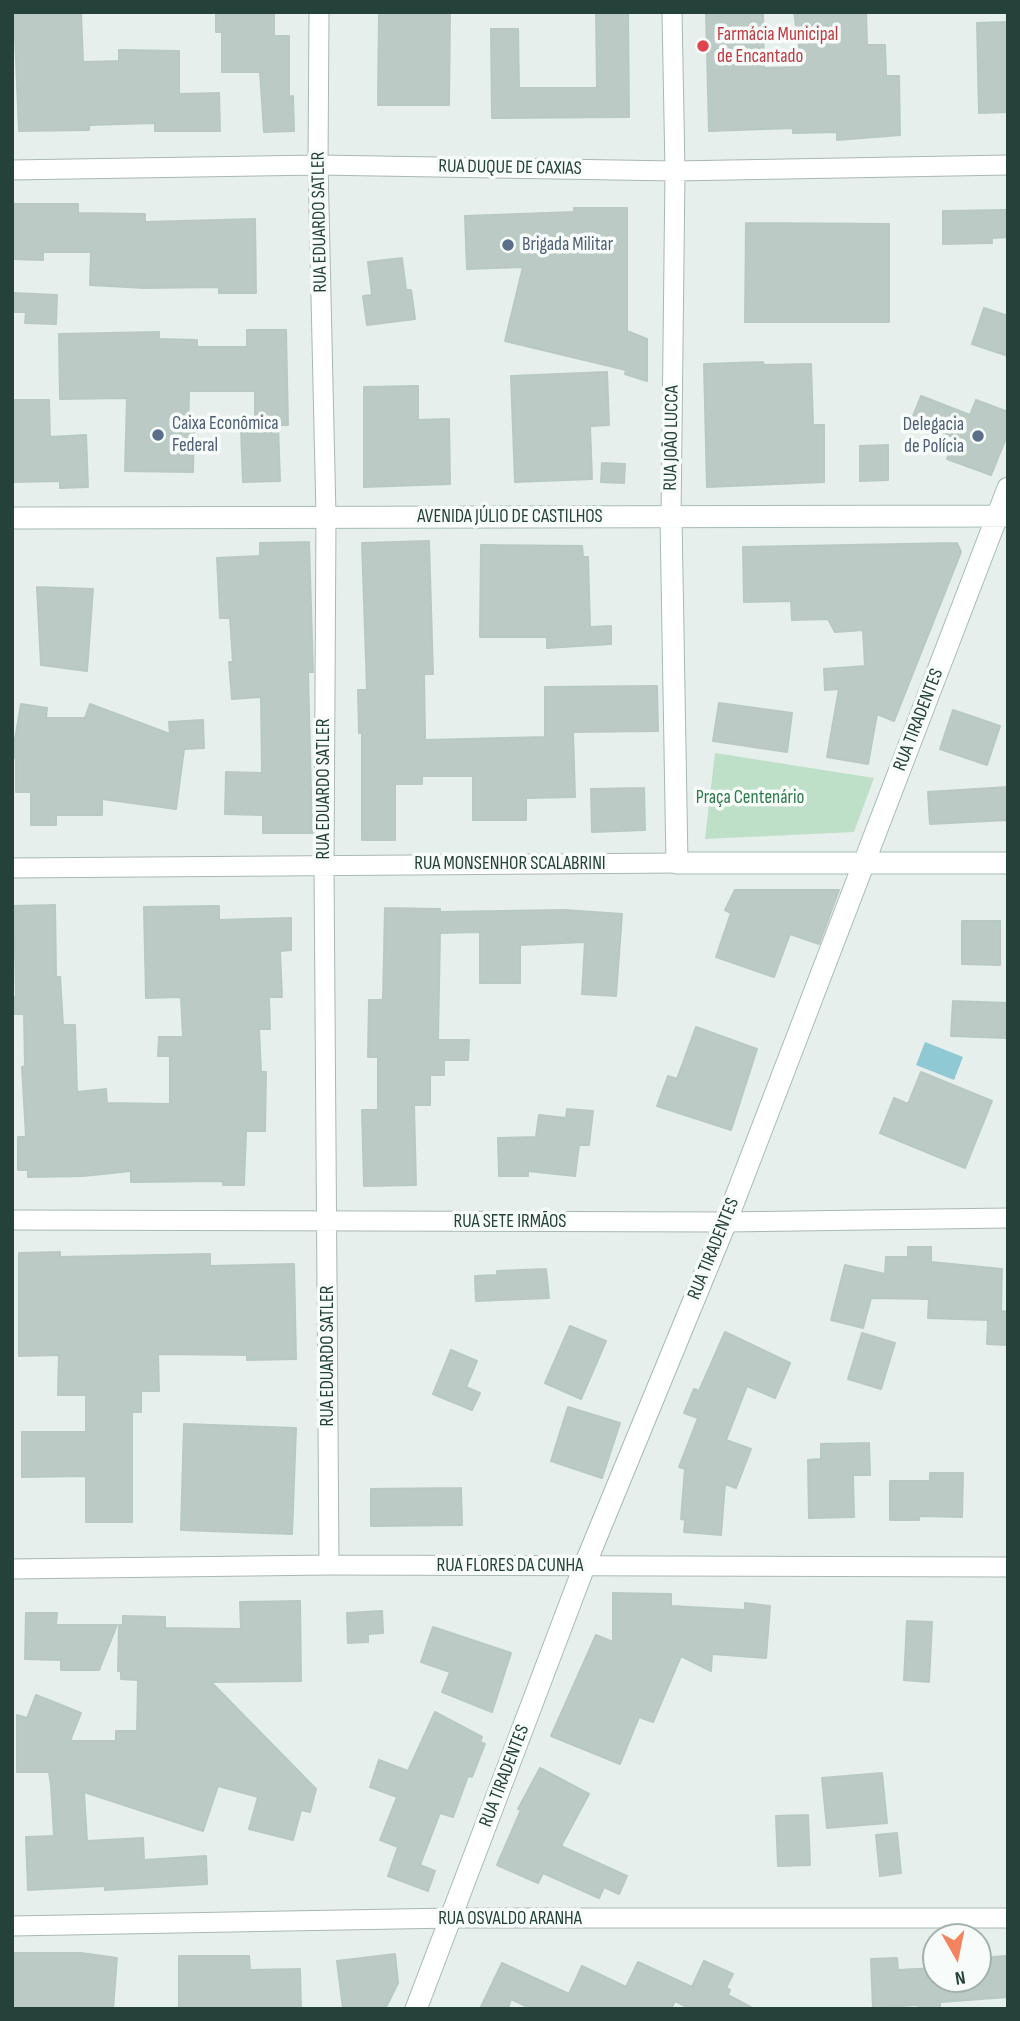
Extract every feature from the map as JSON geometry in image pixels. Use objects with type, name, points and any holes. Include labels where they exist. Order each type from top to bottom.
[{"type":"street","name":"RUA EDUARDO SATLER","points":[[319,12],[318,165],[326,516],[324,865],[329,1565]]},
{"type":"street","name":"RUA JOÃO LUCCA","points":[[673,12],[675,171],[671,518],[677,863]]},
{"type":"street","name":"RUA DUQUE DE CAXIAS","points":[[12,170],[318,165],[675,171],[1008,165]]},
{"type":"street","name":"RUA TIRADENTES","points":[[416,2009],[583,1567],[726,1223],[864,862],[1002,516],[1008,488]]},
{"type":"street","name":"AVENIDA JÚLIO DE CASTILHOS","points":[[12,518],[1002,516]]},
{"type":"street","name":"RUA MONSENHOR SCALABRINI","points":[[12,868],[1008,863]]},
{"type":"street","name":"RUA SETE IRMÃOS","points":[[12,1220],[726,1223],[1008,1218]]},
{"type":"street","name":"RUA FLORES DA CUNHA","points":[[12,1569],[329,1565],[1008,1567]]},
{"type":"street","name":"RUA OSVALDO ARANHA","points":[[12,1926],[452,1918],[1008,1918]]},
{"type":"green space","name":"Praça Centenário","points":[[715,753],[874,778],[854,832],[705,839]]},
{"type":"water","points":[[925,1042],[963,1057],[954,1080],[916,1065]]},
{"type":"building","points":[[14,12],[81,12],[83,62],[119,61],[119,50],[179,51],[179,94],[219,93],[220,131],[155,131],[155,123],[89,125],[89,130],[19,131]]},
{"type":"building","points":[[216,12],[274,12],[274,36],[289,36],[289,97],[293,96],[294,131],[264,132],[260,72],[222,72],[222,32],[216,32]]},
{"type":"building","points":[[379,12],[450,12],[449,105],[378,105]]},
{"type":"building","points":[[596,12],[628,12],[629,117],[492,118],[491,29],[518,29],[519,88],[597,88]]},
{"type":"building","points":[[706,12],[763,12],[764,68],[802,67],[794,12],[866,12],[867,45],[885,45],[886,76],[899,76],[900,135],[837,140],[837,132],[793,133],[793,128],[709,131]]},
{"type":"building","points":[[1008,22],[1008,112],[979,113],[977,23]]},
{"type":"building","points":[[12,204],[78,204],[78,213],[145,214],[145,222],[255,219],[256,293],[219,293],[219,287],[145,288],[90,285],[91,252],[43,252],[43,260],[12,259]]},
{"type":"building","points":[[574,208],[627,208],[627,331],[647,339],[647,381],[625,374],[626,370],[505,341],[523,267],[467,269],[465,216],[574,212]]},
{"type":"building","points":[[1008,210],[1008,237],[992,238],[992,243],[943,244],[943,211]]},
{"type":"building","points":[[746,223],[889,224],[889,322],[745,322]]},
{"type":"building","points":[[402,258],[406,290],[411,290],[415,319],[367,325],[363,296],[372,295],[368,262]]},
{"type":"building","points":[[12,293],[57,295],[56,324],[25,323],[26,312],[12,312]]},
{"type":"building","points":[[984,308],[1008,316],[1008,356],[972,344]]},
{"type":"building","points":[[247,330],[286,330],[288,425],[278,425],[280,481],[243,482],[241,429],[255,429],[255,391],[189,391],[188,431],[194,431],[193,472],[125,471],[127,398],[60,399],[59,334],[159,332],[159,339],[197,340],[197,347],[247,347]]},
{"type":"building","points":[[763,362],[764,365],[811,364],[813,425],[824,425],[824,482],[707,487],[704,364]]},
{"type":"building","points":[[607,372],[609,425],[590,426],[592,479],[515,482],[511,376]]},
{"type":"building","points":[[418,386],[418,420],[449,419],[450,484],[364,487],[364,387]]},
{"type":"building","name":"Delegacia de Polícia","points":[[921,396],[970,415],[976,400],[1008,412],[1008,433],[991,475],[947,459],[955,438],[911,421]]},
{"type":"building","points":[[12,400],[49,400],[50,437],[86,435],[88,487],[60,488],[60,481],[12,482]]},
{"type":"building","points":[[888,445],[888,480],[860,481],[860,446]]},
{"type":"building","points":[[602,463],[625,464],[624,483],[601,482]]},
{"type":"building","points":[[429,541],[433,674],[424,674],[425,740],[545,737],[545,687],[657,686],[658,731],[573,732],[575,797],[526,798],[526,820],[473,820],[473,776],[422,776],[422,784],[395,784],[395,840],[362,840],[362,733],[359,733],[358,690],[367,690],[362,543]]},
{"type":"building","points":[[309,542],[313,672],[308,672],[312,833],[263,833],[263,815],[225,814],[226,772],[262,773],[261,697],[232,699],[230,618],[220,618],[217,558],[260,556],[260,543]]},
{"type":"building","points":[[957,543],[961,552],[894,721],[877,714],[868,764],[827,757],[839,689],[825,690],[824,669],[865,666],[863,630],[835,632],[828,619],[792,620],[791,601],[744,602],[743,547]]},
{"type":"building","points":[[481,545],[582,546],[583,557],[588,557],[590,627],[611,626],[611,644],[547,648],[547,637],[480,637]]},
{"type":"building","points":[[37,587],[93,589],[87,671],[41,665]]},
{"type":"building","points":[[719,703],[792,713],[787,752],[713,741]]},
{"type":"building","points":[[21,704],[47,708],[46,718],[85,718],[90,704],[170,734],[169,722],[203,720],[204,748],[184,749],[176,809],[102,799],[102,815],[56,815],[56,825],[31,825],[31,792],[16,792],[16,758],[12,757]]},
{"type":"building","points":[[953,710],[1000,726],[987,765],[940,749]]},
{"type":"building","points":[[1008,787],[1008,820],[930,824],[928,792]]},
{"type":"building","points":[[644,788],[645,830],[592,832],[591,789]]},
{"type":"building","points":[[735,890],[839,890],[819,944],[790,934],[774,977],[716,957],[731,913],[725,910]]},
{"type":"building","points":[[55,905],[56,977],[60,977],[63,1025],[75,1025],[77,1092],[106,1089],[107,1103],[170,1104],[170,1056],[158,1056],[159,1037],[183,1037],[181,997],[146,998],[144,907],[219,906],[219,920],[291,918],[291,950],[280,951],[282,997],[269,997],[270,1029],[259,1029],[261,1072],[266,1072],[265,1131],[246,1131],[244,1185],[223,1185],[223,1181],[131,1182],[131,1171],[83,1176],[28,1177],[28,1170],[18,1170],[18,1137],[26,1137],[22,1067],[25,1066],[24,1014],[12,1014],[12,997],[16,997],[14,906]]},
{"type":"building","points":[[385,908],[440,909],[440,912],[564,910],[622,914],[616,996],[582,994],[585,942],[520,945],[520,983],[480,983],[480,932],[440,933],[438,1040],[469,1040],[468,1060],[444,1060],[444,1075],[430,1075],[430,1105],[414,1105],[416,1185],[364,1186],[362,1110],[378,1110],[378,1057],[368,1057],[369,1000],[383,1000]]},
{"type":"building","points":[[962,921],[1000,921],[1000,965],[962,964]]},
{"type":"building","points":[[953,1001],[1008,1003],[1007,1038],[951,1036]]},
{"type":"building","points":[[696,1027],[757,1049],[731,1130],[657,1106],[668,1076],[677,1079]]},
{"type":"building","points":[[921,1072],[992,1101],[965,1168],[880,1133],[894,1098],[908,1104]]},
{"type":"building","points":[[567,1109],[593,1111],[589,1145],[579,1145],[575,1176],[528,1171],[528,1176],[499,1176],[498,1138],[536,1137],[539,1115],[566,1118]]},
{"type":"building","points":[[908,1247],[931,1247],[931,1262],[1002,1269],[1001,1311],[1008,1312],[1008,1345],[987,1344],[988,1320],[928,1318],[929,1299],[871,1298],[863,1328],[831,1320],[845,1265],[885,1274],[886,1257],[908,1257]]},
{"type":"building","points":[[60,1252],[60,1257],[210,1254],[210,1266],[294,1264],[296,1359],[247,1360],[247,1355],[158,1354],[159,1391],[141,1391],[141,1412],[132,1412],[132,1522],[86,1522],[86,1476],[22,1477],[22,1432],[86,1432],[86,1395],[58,1395],[59,1355],[19,1356],[19,1253]]},
{"type":"building","points":[[546,1269],[549,1298],[476,1301],[475,1276],[497,1275],[497,1271]]},
{"type":"building","points":[[570,1326],[606,1341],[581,1399],[545,1383]]},
{"type":"building","points":[[725,1332],[790,1363],[775,1398],[747,1386],[726,1440],[751,1449],[736,1488],[725,1484],[721,1535],[684,1532],[685,1520],[681,1519],[685,1469],[679,1467],[698,1418],[684,1413],[694,1389],[699,1391]]},
{"type":"building","points":[[862,1333],[895,1343],[881,1389],[848,1379]]},
{"type":"building","points":[[451,1350],[477,1361],[466,1387],[480,1393],[472,1410],[433,1394]]},
{"type":"building","points":[[568,1407],[620,1423],[602,1478],[551,1461]]},
{"type":"building","points":[[184,1424],[296,1428],[292,1534],[181,1530]]},
{"type":"building","points":[[869,1443],[870,1475],[853,1475],[854,1517],[809,1518],[808,1460],[821,1459],[821,1444]]},
{"type":"building","points":[[930,1473],[963,1473],[962,1517],[919,1516],[919,1520],[890,1520],[890,1481],[930,1481]]},
{"type":"building","points":[[461,1488],[462,1525],[371,1526],[371,1489]]},
{"type":"building","points":[[613,1593],[671,1594],[671,1606],[745,1610],[745,1603],[770,1606],[766,1658],[712,1654],[711,1671],[681,1656],[653,1722],[639,1717],[620,1764],[551,1736],[596,1635],[613,1642]]},
{"type":"building","points":[[300,1601],[301,1681],[211,1682],[316,1789],[310,1812],[301,1810],[293,1840],[249,1829],[258,1797],[218,1786],[203,1831],[84,1792],[87,1841],[143,1838],[144,1860],[206,1856],[207,1884],[105,1890],[105,1886],[28,1890],[26,1837],[54,1836],[51,1785],[49,1772],[17,1772],[17,1715],[27,1718],[36,1695],[81,1713],[70,1741],[116,1741],[116,1731],[137,1731],[138,1680],[121,1679],[121,1671],[118,1671],[119,1625],[123,1625],[123,1616],[165,1617],[165,1628],[241,1629],[240,1602]]},
{"type":"building","points":[[382,1611],[383,1633],[368,1634],[368,1642],[348,1643],[347,1613]]},
{"type":"building","points":[[26,1613],[57,1613],[56,1625],[117,1625],[99,1670],[61,1670],[61,1660],[25,1659]]},
{"type":"building","points":[[907,1621],[932,1622],[929,1682],[904,1680]]},
{"type":"building","points":[[433,1627],[511,1653],[492,1712],[442,1692],[450,1672],[421,1662]]},
{"type":"building","points":[[435,1712],[482,1737],[480,1742],[485,1744],[472,1777],[468,1776],[453,1817],[440,1813],[420,1865],[435,1871],[428,1891],[388,1876],[398,1847],[380,1840],[397,1797],[370,1787],[379,1760],[408,1771]]},
{"type":"building","points":[[540,1768],[589,1794],[561,1846],[627,1876],[619,1894],[604,1887],[599,1898],[543,1873],[538,1883],[497,1865],[521,1810],[518,1809]]},
{"type":"building","points":[[882,1773],[887,1823],[827,1828],[822,1778]]},
{"type":"building","points":[[808,1815],[810,1865],[778,1866],[776,1816]]},
{"type":"building","points":[[897,1833],[901,1873],[880,1876],[876,1835]]},
{"type":"building","points":[[12,1953],[81,1953],[117,1958],[113,2009],[12,2009]]},
{"type":"building","points":[[395,1954],[398,1983],[385,2009],[343,2009],[337,1961]]},
{"type":"building","points":[[179,1956],[249,1956],[250,1970],[300,1969],[301,2009],[179,2009]]},
{"type":"building","points":[[1006,1956],[1008,1997],[940,2002],[940,2008],[919,2009],[918,2005],[873,2008],[871,1959],[897,1958],[898,1970],[922,1969],[922,1993],[992,1993],[992,1957]]},
{"type":"building","points":[[704,1961],[733,1974],[726,1988],[730,1990],[728,1995],[754,2009],[691,2009],[675,2001],[671,2009],[532,2009],[511,1999],[508,2009],[480,2009],[502,1963],[569,1994],[582,1966],[626,1987],[638,1962],[692,1987]]},
{"type":"place","name":"Farmácia Municipal de Encantado","points":[[703,46]]},
{"type":"place","name":"Brigada Militar","points":[[508,245]]},
{"type":"place","name":"Caixa Econômica Federal","points":[[158,435]]},
{"type":"place","name":"Delegacia de Polícia","points":[[978,436]]}]
